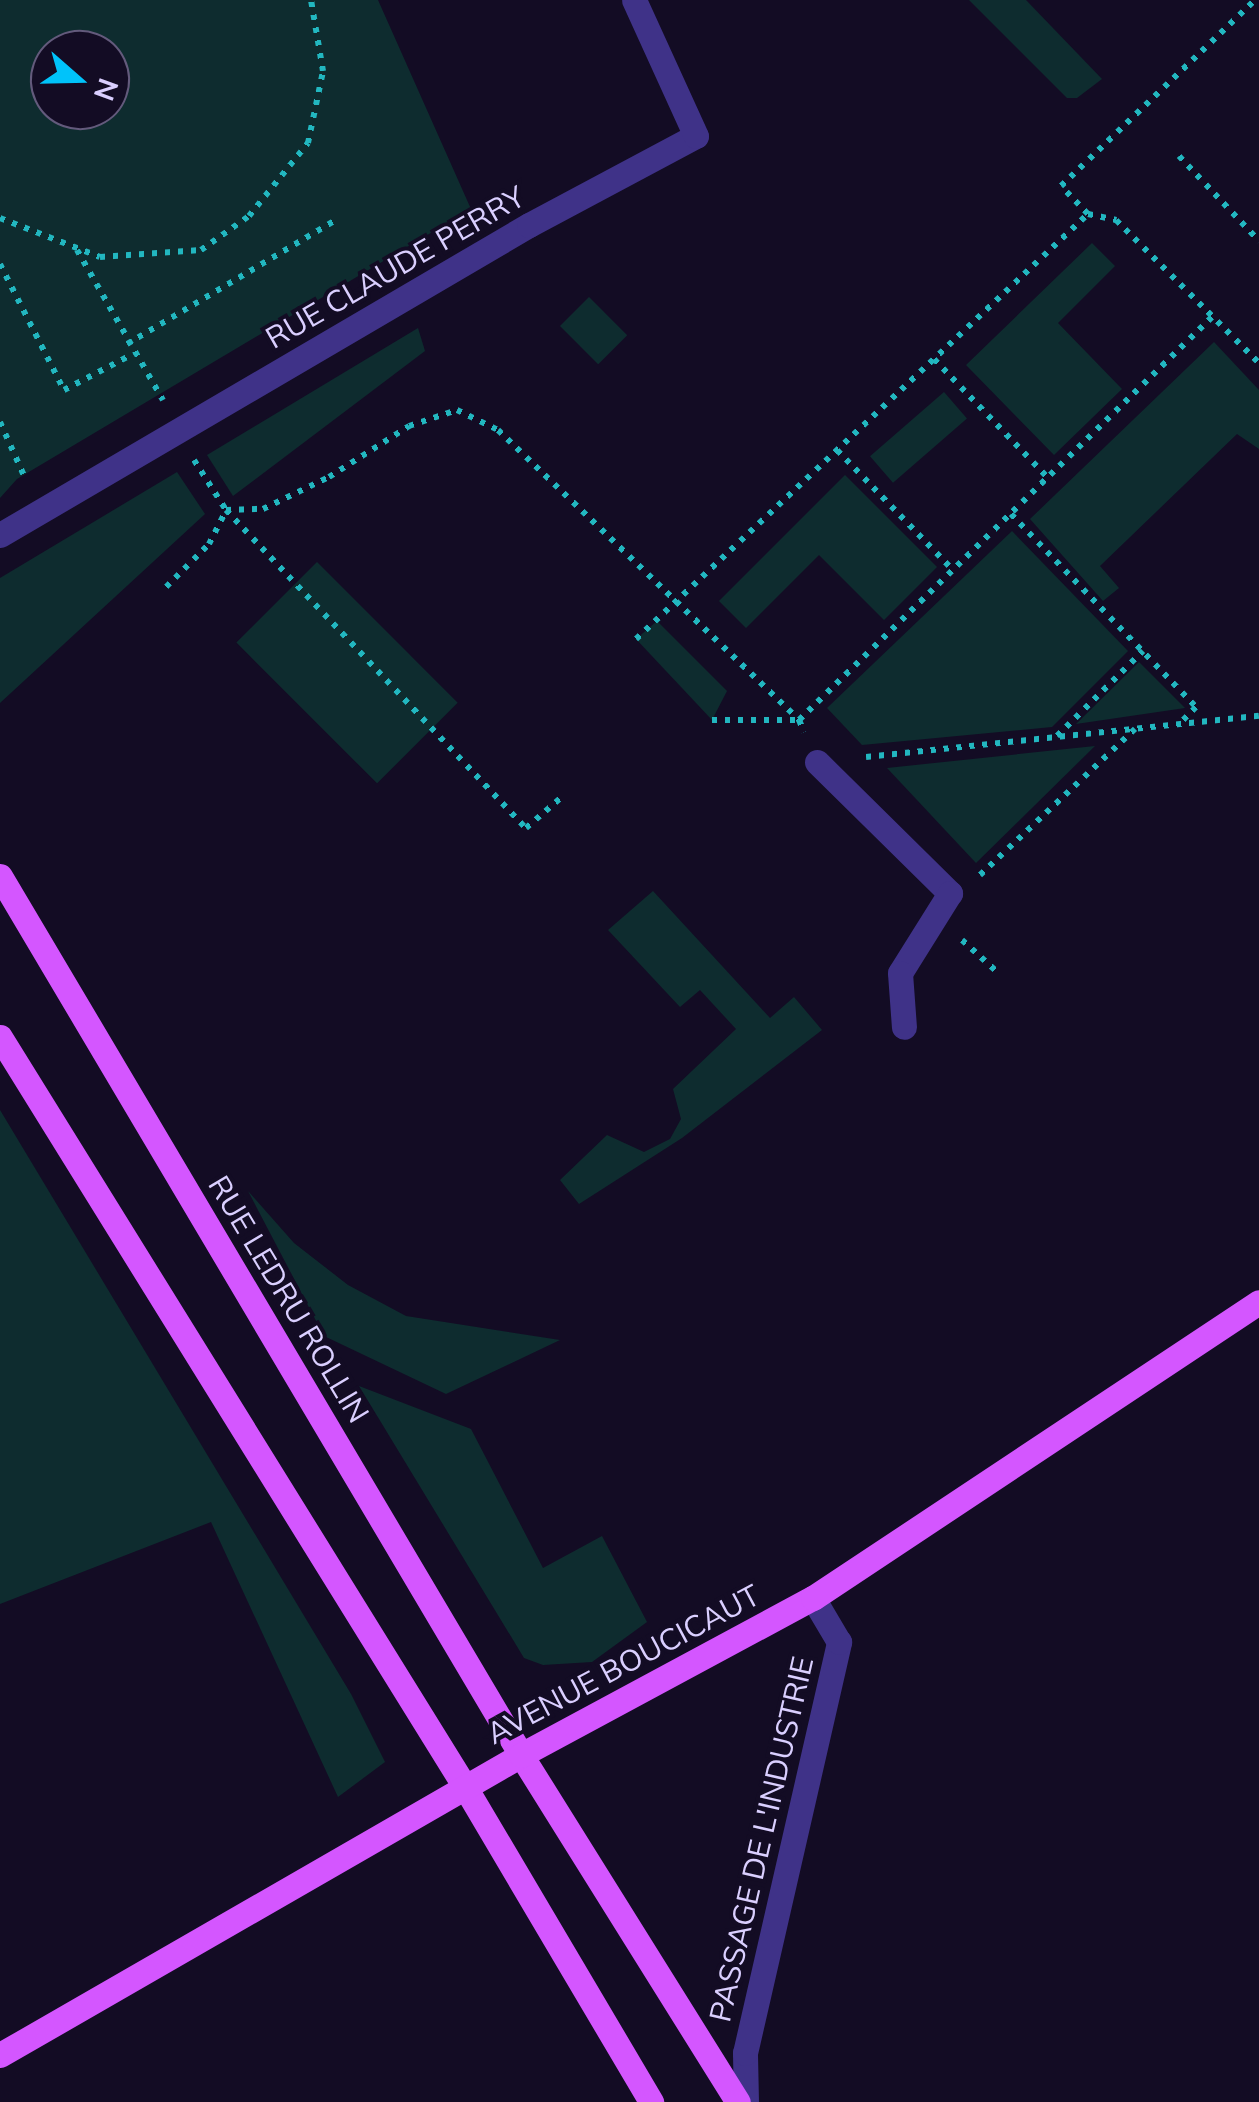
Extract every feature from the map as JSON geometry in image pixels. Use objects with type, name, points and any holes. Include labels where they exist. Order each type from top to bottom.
[{"type":"main road","name":"RUE LEDRU ROLLIN","points":[[0,876],[521,1754],[738,2102]]},
{"type":"main road","points":[[0,1037],[466,1786],[651,2102]]},
{"type":"main road","name":"AVENUE BOUCICAUT","points":[[0,2055],[521,1754],[813,1598],[1259,1302]]},
{"type":"street","name":"RUE CLAUDE PERRY","points":[[0,535],[529,225],[696,136],[634,0]]},
{"type":"street","points":[[817,762],[950,893],[900,972],[904,1027]]},
{"type":"street","name":"PASSAGE DE L'INDUSTRIE","points":[[746,2102],[746,2053],[839,1642],[813,1598]]},
{"type":"path","points":[[0,218],[100,257],[201,250],[248,216],[308,143],[323,71],[311,0]]},
{"type":"path","points":[[1255,0],[1061,186],[1088,214],[1116,220],[1259,363]]},
{"type":"path","points":[[1178,156],[1259,241]]},
{"type":"path","points":[[636,640],[1088,214]]},
{"type":"path","points":[[127,344],[336,220]]},
{"type":"path","points":[[77,250],[127,344],[182,429],[226,510],[526,828],[564,795]]},
{"type":"path","points":[[0,264],[64,390],[133,354]]},
{"type":"path","points":[[712,720],[799,720],[1212,317]]},
{"type":"path","points":[[934,359],[1048,478]]},
{"type":"path","points":[[226,510],[262,509],[330,477],[408,426],[457,410],[498,430],[799,720],[817,762],[1259,716]]},
{"type":"path","points":[[0,422],[35,515]]},
{"type":"path","points":[[837,450],[953,570]]},
{"type":"path","points":[[166,587],[209,544],[226,510]]},
{"type":"path","points":[[1011,514],[1196,707],[1180,724]]},
{"type":"path","points":[[1056,736],[1143,652]]},
{"type":"path","points":[[950,893],[984,872],[1136,728]]},
{"type":"green space","points":[[0,0],[378,0],[471,209],[17,479],[0,498]]},
{"type":"green space","points":[[969,0],[1026,0],[1102,79],[1077,98],[1067,98]]},
{"type":"green space","points":[[1092,243],[1115,266],[1058,323],[1122,389],[1054,455],[966,365]]},
{"type":"green space","points":[[589,297],[627,335],[598,364],[560,326]]},
{"type":"green space","points":[[418,328],[425,351],[233,496],[207,455]]},
{"type":"green space","points":[[1214,342],[1259,390],[1259,449],[1237,434],[1100,566],[1119,588],[1103,601],[1030,519]]},
{"type":"green space","points":[[944,392],[967,418],[893,483],[870,456]]},
{"type":"green space","points":[[177,472],[205,514],[0,703],[0,578]]},
{"type":"green space","points":[[845,475],[937,567],[884,620],[819,555],[746,628],[719,601]]},
{"type":"green space","points":[[1012,531],[1128,651],[1052,727],[862,745],[827,708]]},
{"type":"green space","points":[[317,562],[458,703],[377,783],[236,643]]},
{"type":"green space","points":[[657,621],[727,691],[712,720],[636,639]]},
{"type":"green space","points":[[1139,662],[1185,708],[1076,724]]},
{"type":"green space","points":[[1095,746],[976,863],[887,768]]},
{"type":"green space","points":[[653,891],[770,1018],[794,997],[822,1030],[682,1138],[579,1204],[560,1180],[607,1135],[644,1152],[670,1139],[681,1119],[673,1089],[736,1029],[700,990],[680,1007],[608,930]]},
{"type":"green space","points":[[0,1110],[351,1694],[385,1762],[338,1797],[211,1522],[0,1604]]},
{"type":"green space","points":[[248,1191],[294,1243],[348,1285],[406,1316],[560,1340],[446,1394],[324,1336]]},
{"type":"green space","points":[[359,1386],[471,1429],[543,1568],[602,1536],[647,1622],[592,1662],[543,1665],[524,1658]]}]
